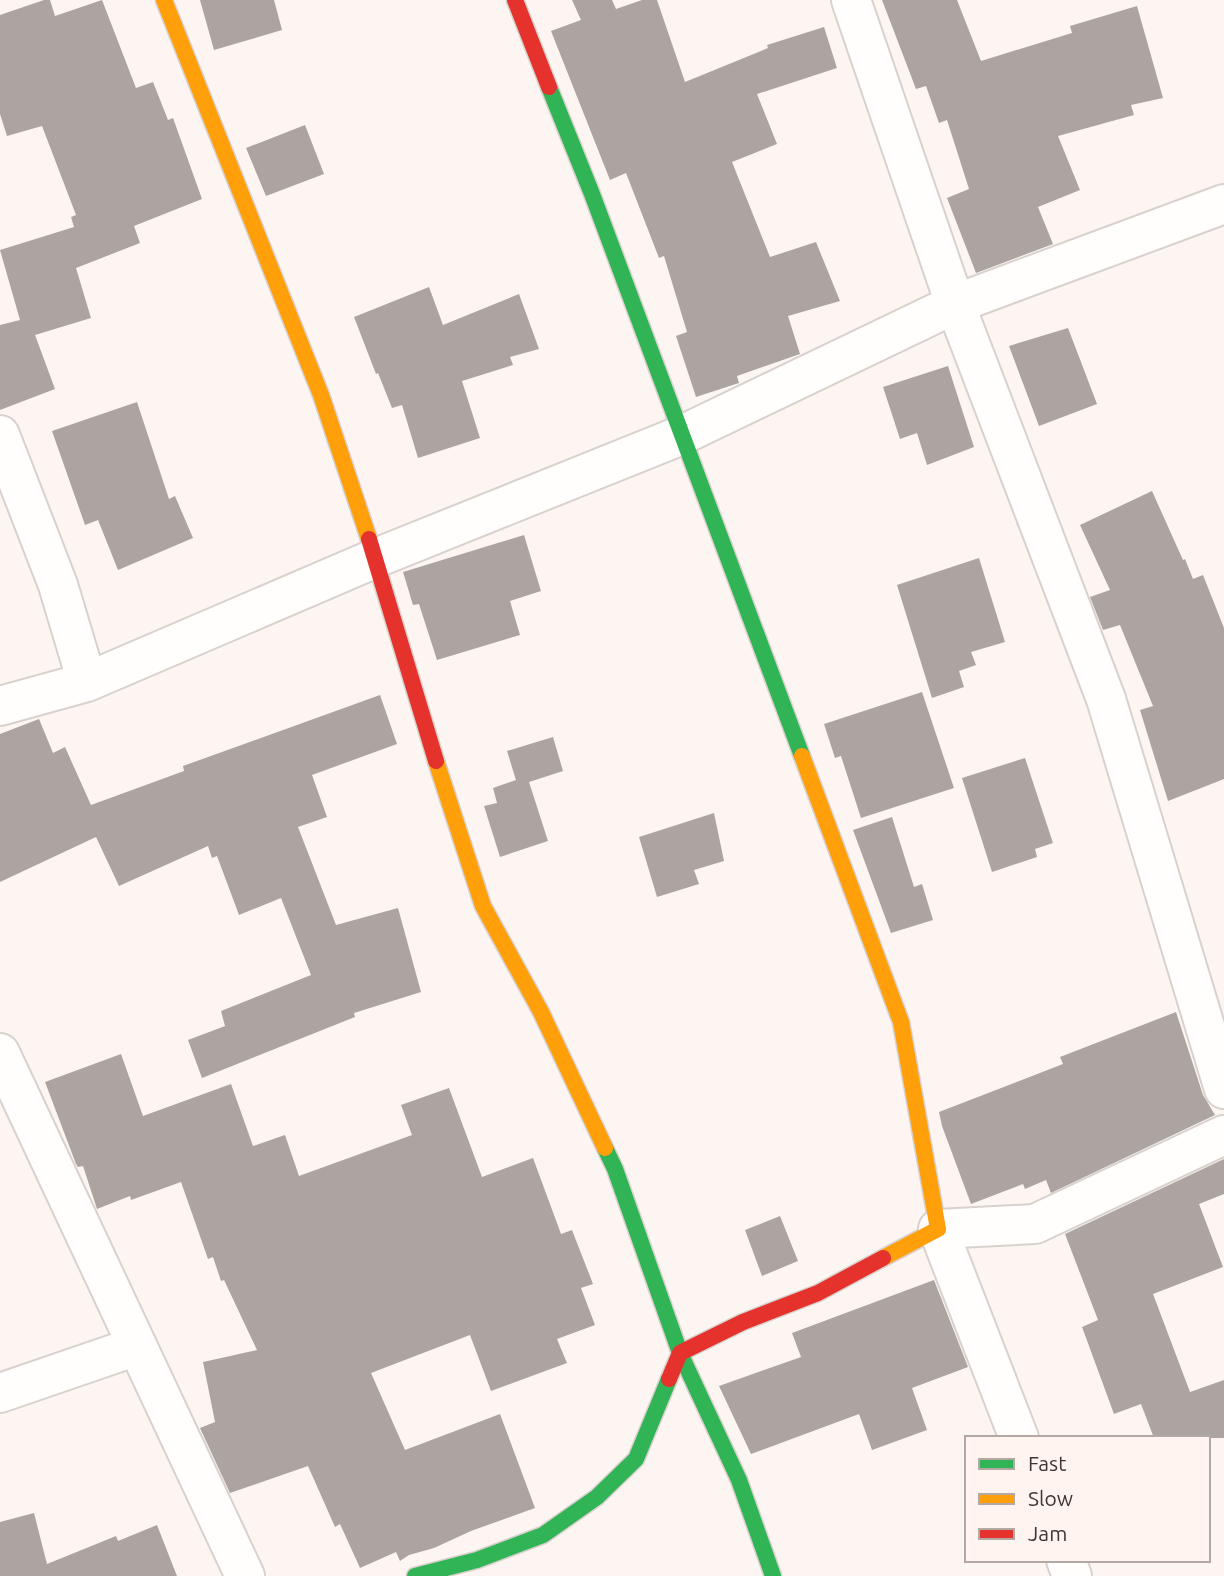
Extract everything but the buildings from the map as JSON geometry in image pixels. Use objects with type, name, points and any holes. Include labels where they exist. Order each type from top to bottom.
[{"type":"street","points":[[164,0],[321,395],[376,558],[437,763],[484,906],[541,1012],[615,1168],[680,1353],[739,1480],[774,1576]]},
{"type":"street","points":[[515,0],[682,435],[901,1022],[938,1229],[1018,1436]]},
{"type":"street","points":[[851,0],[955,304],[1106,699],[1224,1089]]},
{"type":"street","points":[[0,706],[87,682],[376,558],[682,435],[955,304],[1224,204]]},
{"type":"street","points":[[0,435],[58,585],[87,682]]},
{"type":"street","points":[[0,1053],[246,1576]]},
{"type":"street","points":[[415,1576],[477,1560],[544,1535],[597,1497],[636,1459],[680,1353],[743,1322],[818,1293],[938,1229],[1035,1224],[1224,1135]]},
{"type":"street","points":[[0,1393],[137,1346]]},
{"type":"traffic: fast","points":[[549,87],[592,194],[802,756]]},
{"type":"traffic: fast","points":[[605,1148],[615,1169],[680,1353],[739,1480],[773,1576]]},
{"type":"traffic: fast","points":[[415,1576],[477,1560],[543,1535],[597,1497],[636,1459],[669,1379]]},
{"type":"traffic: slow","points":[[164,0],[321,395],[369,539]]},
{"type":"traffic: slow","points":[[802,756],[901,1022],[938,1229],[883,1258]]},
{"type":"traffic: slow","points":[[436,761],[483,906],[541,1012],[605,1148]]},
{"type":"traffic: jam","points":[[515,0],[549,87]]},
{"type":"traffic: jam","points":[[369,539],[436,761]]},
{"type":"traffic: jam","points":[[669,1379],[680,1353],[743,1322],[818,1293],[883,1258]]}]
